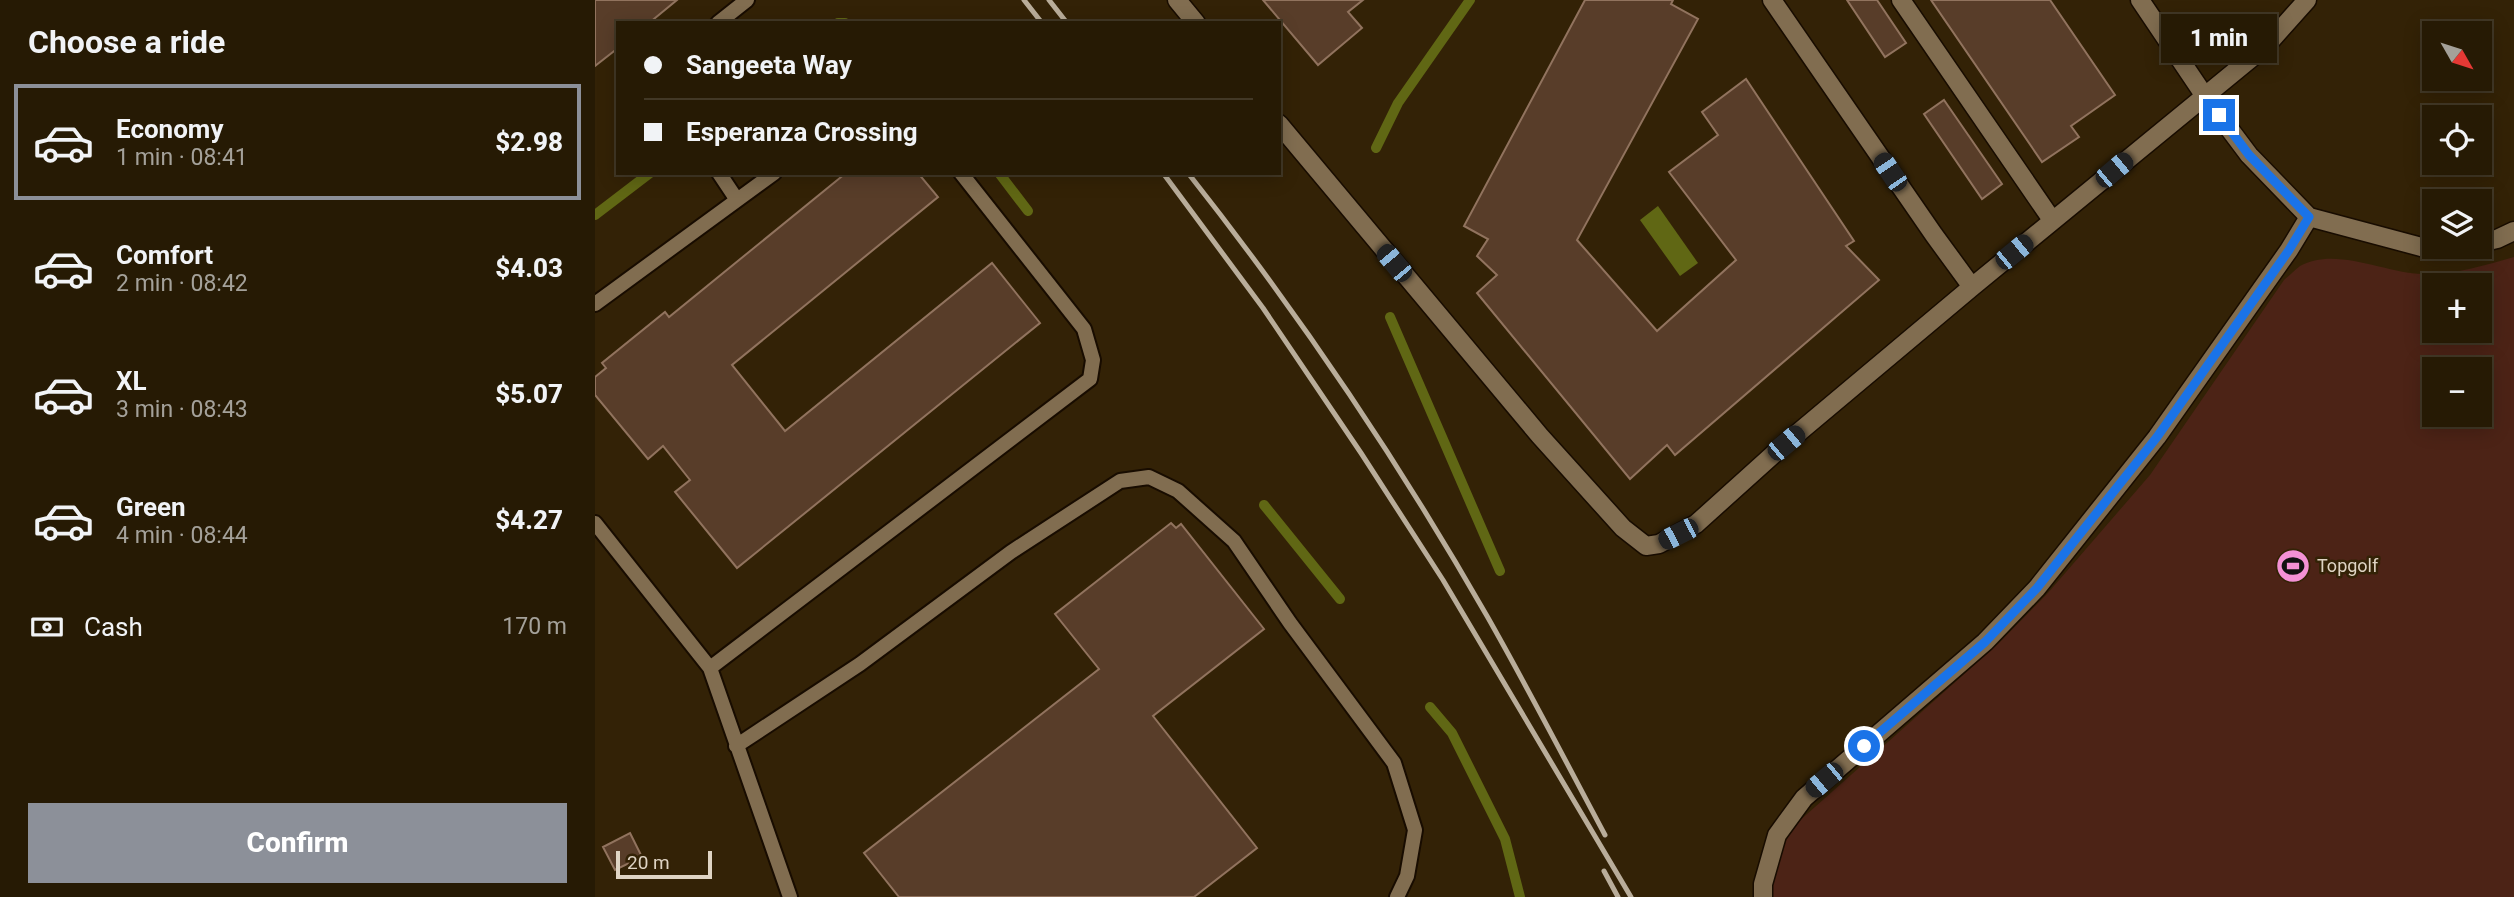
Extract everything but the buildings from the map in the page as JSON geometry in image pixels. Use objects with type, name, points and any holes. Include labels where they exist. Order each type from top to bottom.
[{"type":"street","points":[[1177,0],[1194,21]]},
{"type":"street","points":[[1772,0],[1972,287]]},
{"type":"street","points":[[1901,0],[2052,220]]},
{"type":"street","points":[[2140,0],[2204,96],[2249,155],[2309,217],[2422,247]]},
{"type":"street","points":[[1281,126],[1540,436],[1623,528],[1646,545],[1659,544],[1696,524],[1786,443],[1972,287],[2266,46],[2307,0]]},
{"type":"street","points":[[1763,897],[1763,884],[1777,835],[1804,797],[1985,642],[2037,588],[2157,437],[2289,250],[2309,217]]},
{"type":"street","points":[[2492,240],[2514,231]]},
{"type":"lane","points":[[721,21],[747,0]]},
{"type":"lane","points":[[720,175],[737,200]]},
{"type":"lane","points":[[595,304],[771,175]]},
{"type":"lane","points":[[710,668],[1090,379],[1093,360],[1084,329],[963,175]]},
{"type":"lane","points":[[736,746],[860,663],[1011,552],[1120,481],[1149,477],[1178,491],[1234,541],[1290,623],[1394,763],[1415,830],[1407,876],[1397,897]]},
{"type":"lane","points":[[595,523],[710,668],[785,895]]},
{"type":"shaded area","points":[[1658,206],[1698,263],[1680,276],[1640,220]]},
{"type":"shaded area","name":"Topgolf","points":[[2514,257],[2514,897],[1764,897],[1779,844],[1797,823],[1998,644],[2047,594],[2150,475],[2284,280],[2300,266],[2329,259],[2344,259],[2422,274],[2422,343],[2492,343],[2492,273],[2446,273]]},
{"type":"waterway","points":[[1376,148],[1398,103],[1470,0]]},
{"type":"waterway","points":[[595,215],[647,175]]},
{"type":"waterway","points":[[1001,175],[1028,211]]},
{"type":"waterway","points":[[1390,317],[1500,571]]},
{"type":"waterway","points":[[1264,505],[1340,599]]},
{"type":"waterway","points":[[1430,707],[1452,733],[1505,839],[1520,897]]},
{"type":"railway","points":[[1024,0],[1040,21]]},
{"type":"railway","points":[[1049,0],[1065,21]]},
{"type":"railway","points":[[1164,175],[1263,308],[1361,453],[1443,580],[1631,897]]},
{"type":"railway","points":[[1190,175],[1308,334],[1419,502],[1502,643],[1605,835]]},
{"type":"railway","points":[[1604,871],[1618,897]]},
{"type":"place","name":"Topgolf","points":[[2293,566]]},
{"type":"route","points":[[1864,746],[1985,642],[2037,588],[2157,437],[2289,250],[2309,217],[2249,155],[2219,115]]}]
